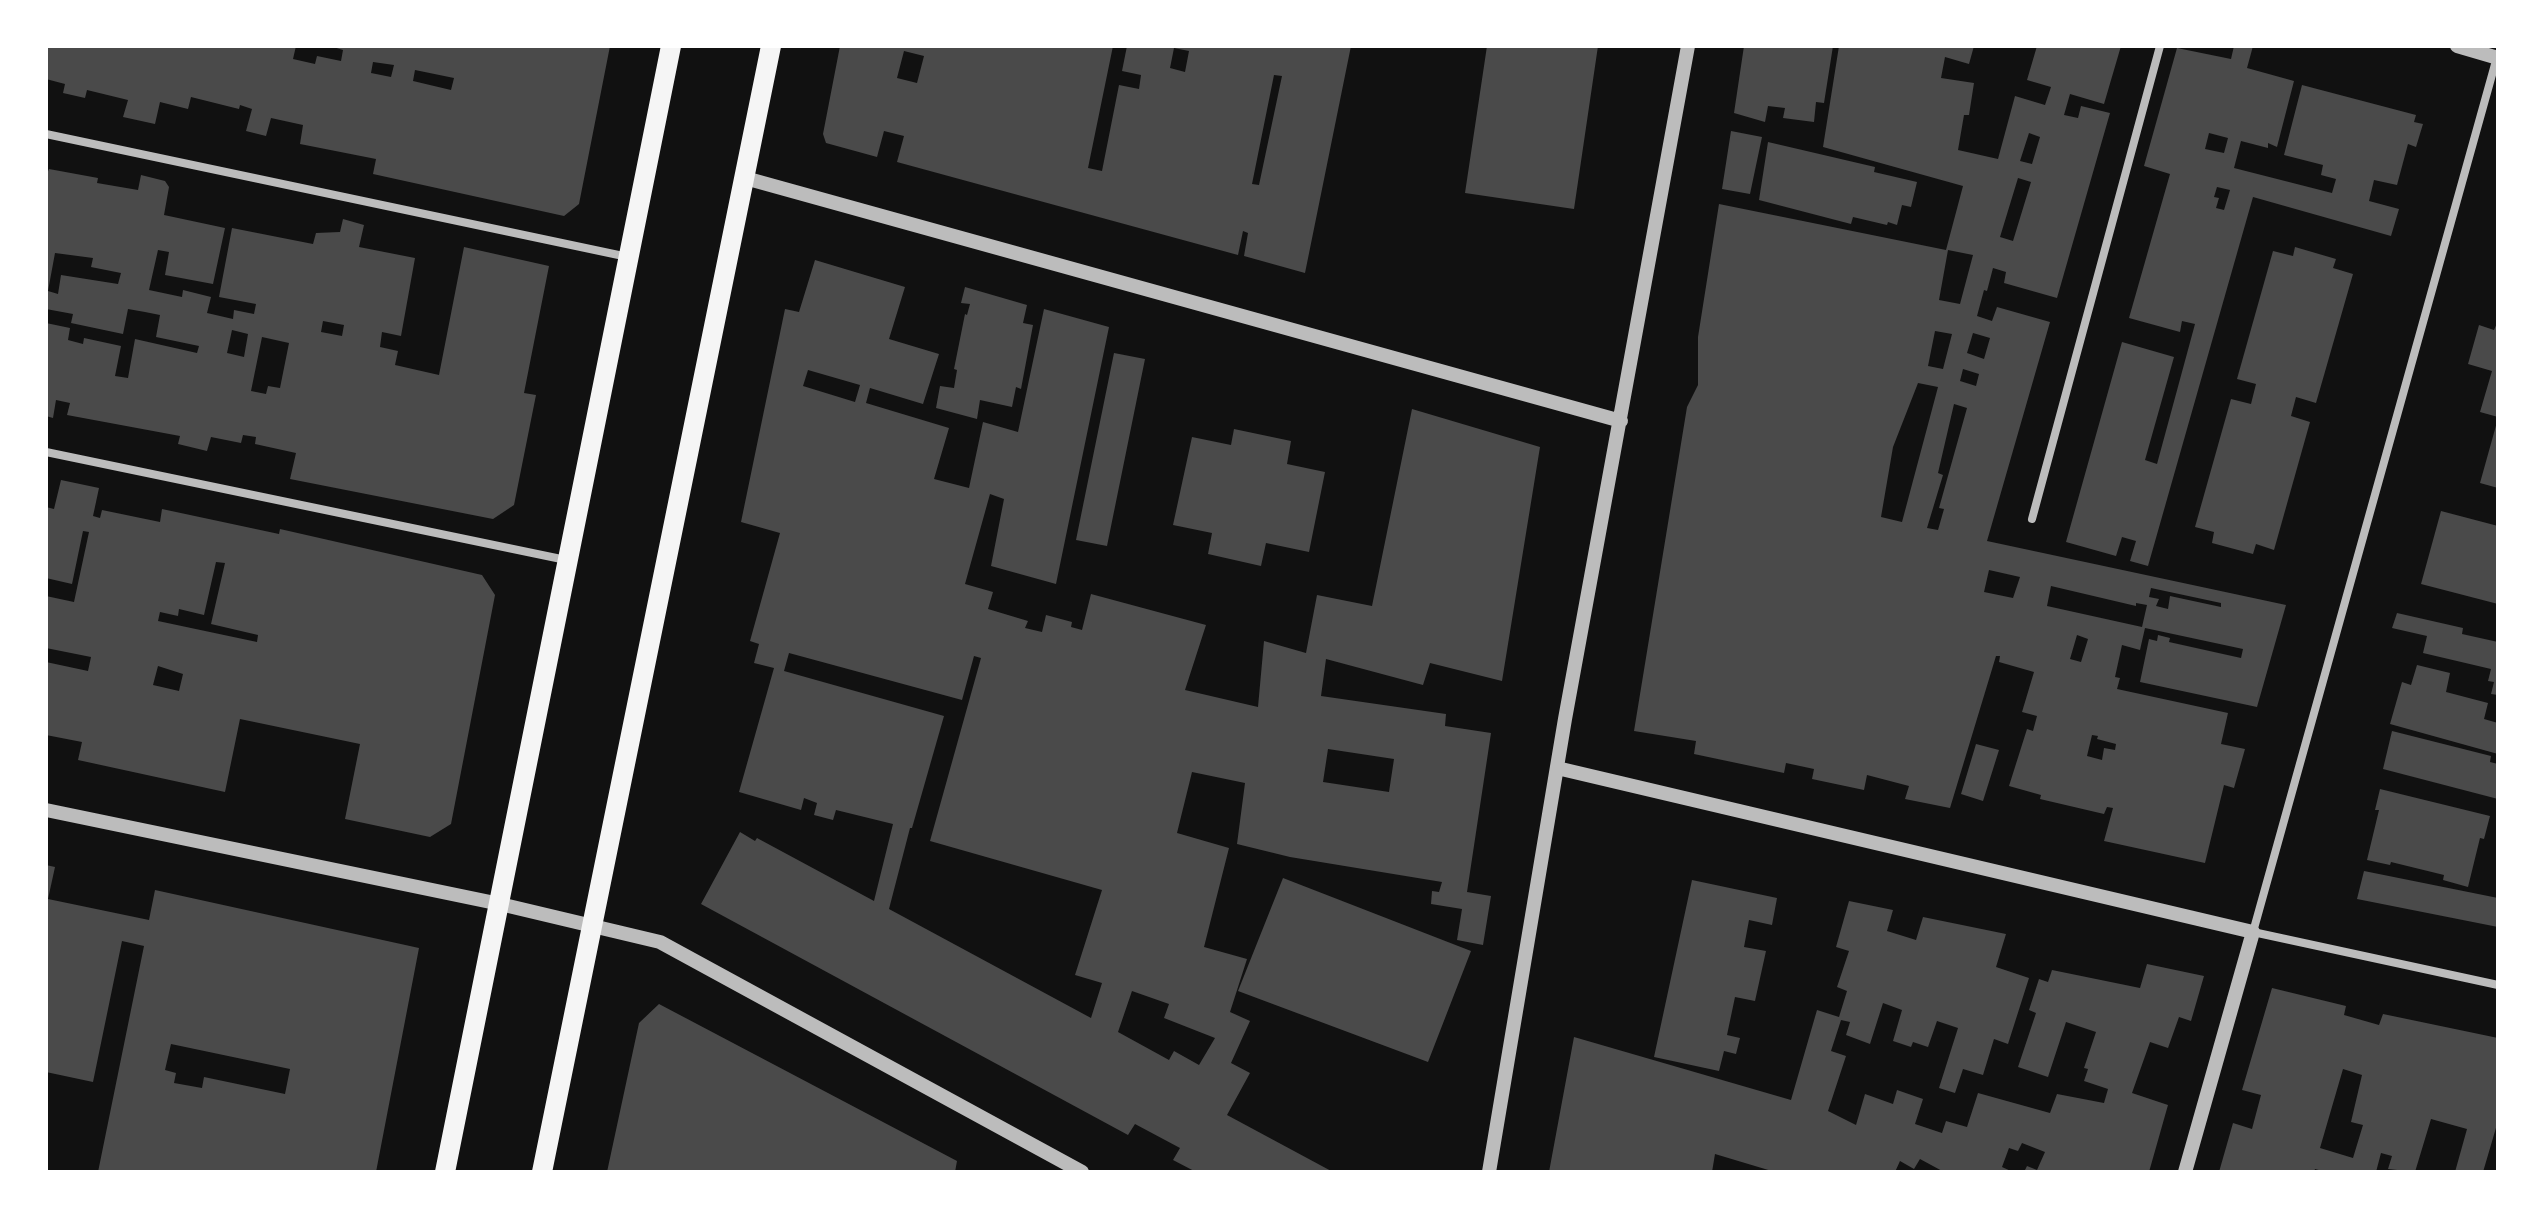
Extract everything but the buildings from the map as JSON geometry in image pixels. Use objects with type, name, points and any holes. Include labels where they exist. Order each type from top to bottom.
[{"type":"main road","points":[[445,1172],[671,46]]},
{"type":"main road","points":[[542,1172],[771,46]]},
{"type":"street","points":[[1489,1172],[1557,768],[1688,46]]},
{"type":"street","points":[[2032,519],[2160,46]]},
{"type":"street","points":[[2185,1172],[2497,57],[2457,46]]},
{"type":"street","points":[[46,134],[628,257]]},
{"type":"street","points":[[745,178],[1621,421]]},
{"type":"street","points":[[46,452],[569,560]]},
{"type":"street","points":[[1557,768],[2253,932],[2498,985]]},
{"type":"street","points":[[46,810],[500,904],[660,942],[1082,1172]]}]
